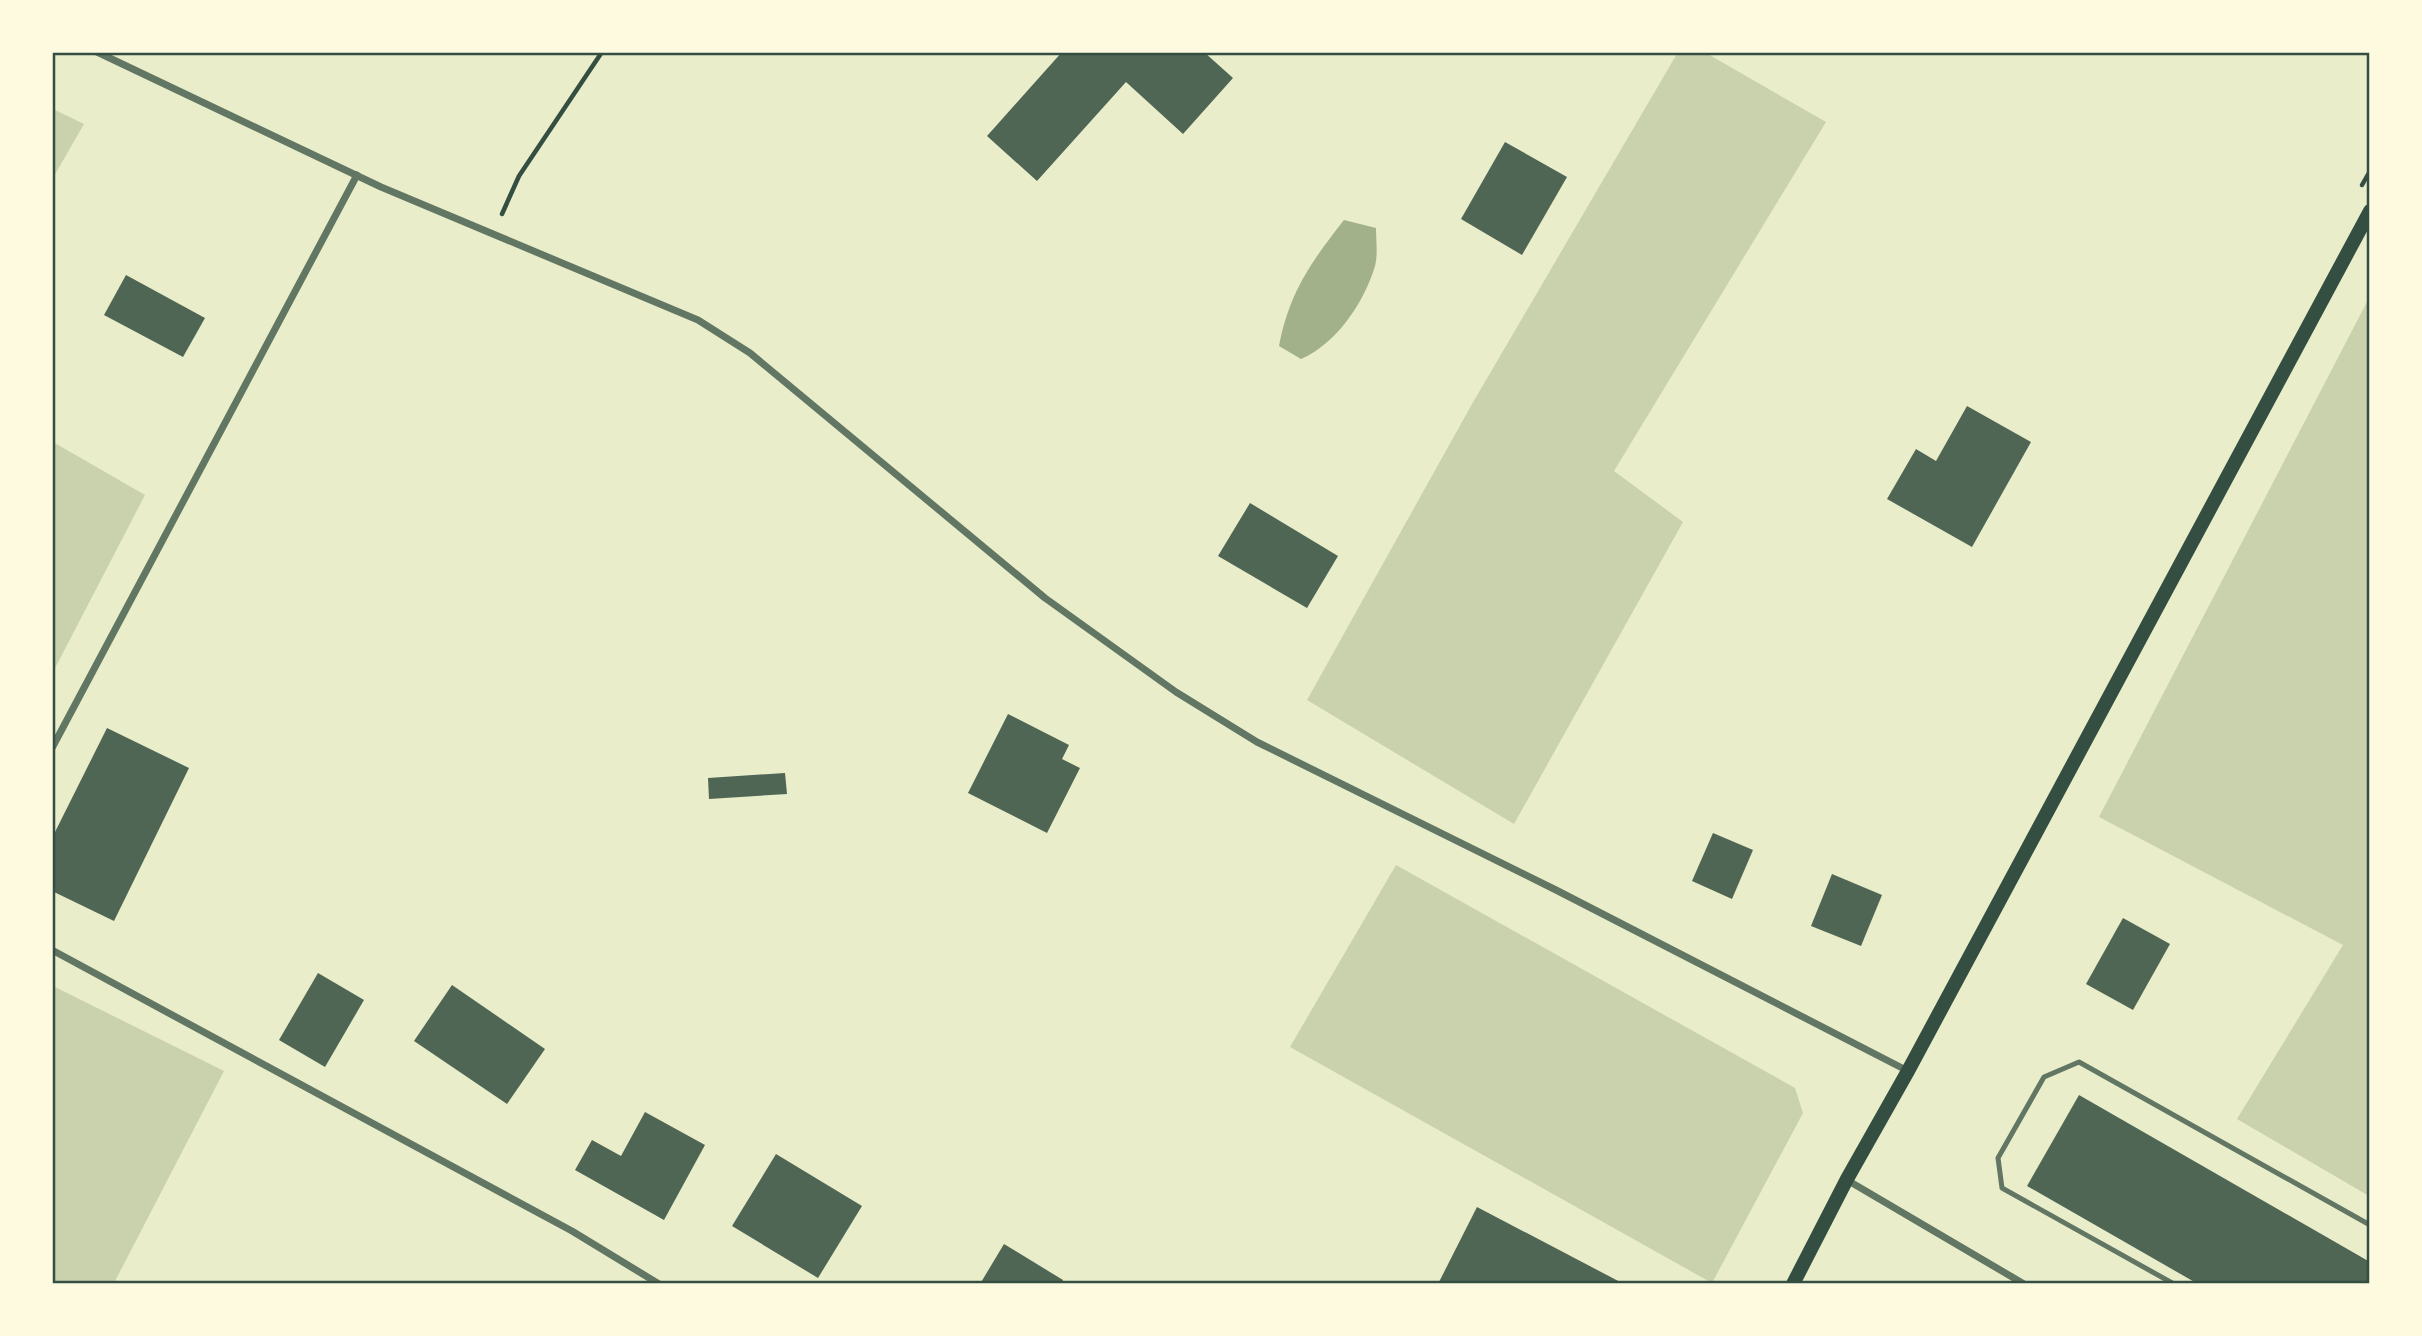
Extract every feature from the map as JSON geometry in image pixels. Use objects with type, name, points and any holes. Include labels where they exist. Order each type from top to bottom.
[{"type":"main road","points":[[1793,1283],[2368,217]]},
{"type":"street","points":[[97,52],[356,175],[698,320],[750,353],[1045,598],[1176,692],[1257,742],[1556,890],[1908,1071]]},
{"type":"street","points":[[52,748],[356,175]]},
{"type":"street","points":[[52,950],[572,1231],[659,1283]]},
{"type":"street","points":[[1847,1180],[2014,1281],[2024,1283]]},
{"type":"lane","points":[[2174,1283],[2002,1188],[1998,1158],[2044,1077],[2079,1062],[2370,1225]]},
{"type":"path","points":[[494,234],[519,176],[602,52]]},
{"type":"shaded area","points":[[1678,52],[1706,53],[1826,122],[1614,471],[1683,522],[1514,824],[1307,700],[1472,404]]},
{"type":"shaded area","points":[[53,109],[84,124],[53,178]]},
{"type":"shaded area","points":[[1344,220],[1376,228],[1375,266],[1364,294],[1347,321],[1326,343],[1301,359],[1279,346],[1283,327],[1303,279]]},
{"type":"shaded area","points":[[2369,298],[2369,1196],[2237,1119],[2343,945],[2099,817]]},
{"type":"shaded area","points":[[53,442],[145,495],[53,672]]},
{"type":"shaded area","points":[[1396,865],[1795,1088],[1803,1113],[1712,1283],[1290,1047]]},
{"type":"shaded area","points":[[53,986],[224,1071],[114,1283],[53,1283]]},
{"type":"building","points":[[1062,52],[1204,52],[1233,78],[1183,134],[1126,82],[1037,181],[987,136]]},
{"type":"building","points":[[1505,142],[1567,177],[1522,255],[1461,219]]},
{"type":"building","points":[[126,275],[205,318],[183,357],[104,315]]},
{"type":"building","points":[[1967,406],[2031,442],[1972,547],[1887,499],[1916,449],[1936,461]]},
{"type":"building","points":[[1250,503],[1338,556],[1307,608],[1218,556]]},
{"type":"building","points":[[1008,714],[1069,745],[1062,759],[1080,768],[1047,833],[968,793]]},
{"type":"building","points":[[107,728],[189,768],[114,921],[52,891],[52,838]]},
{"type":"building","points":[[785,773],[787,794],[709,799],[708,778]]},
{"type":"building","points":[[1713,833],[1753,850],[1732,899],[1692,881]]},
{"type":"building","points":[[1832,874],[1882,895],[1861,946],[1811,926]]},
{"type":"building","points":[[2123,918],[2170,944],[2133,1010],[2086,984]]},
{"type":"building","points":[[318,973],[364,1000],[325,1067],[279,1040]]},
{"type":"building","points":[[452,985],[545,1049],[507,1104],[414,1041]]},
{"type":"building","points":[[2079,1095],[2370,1262],[2370,1284],[2198,1284],[2027,1186]]},
{"type":"building","points":[[645,1112],[705,1145],[664,1220],[575,1170],[592,1140],[621,1156]]},
{"type":"building","points":[[776,1154],[862,1206],[818,1278],[732,1226]]},
{"type":"building","points":[[1477,1207],[1624,1284],[1438,1284]]},
{"type":"building","points":[[1004,1244],[1063,1280],[1062,1284],[980,1284]]}]
